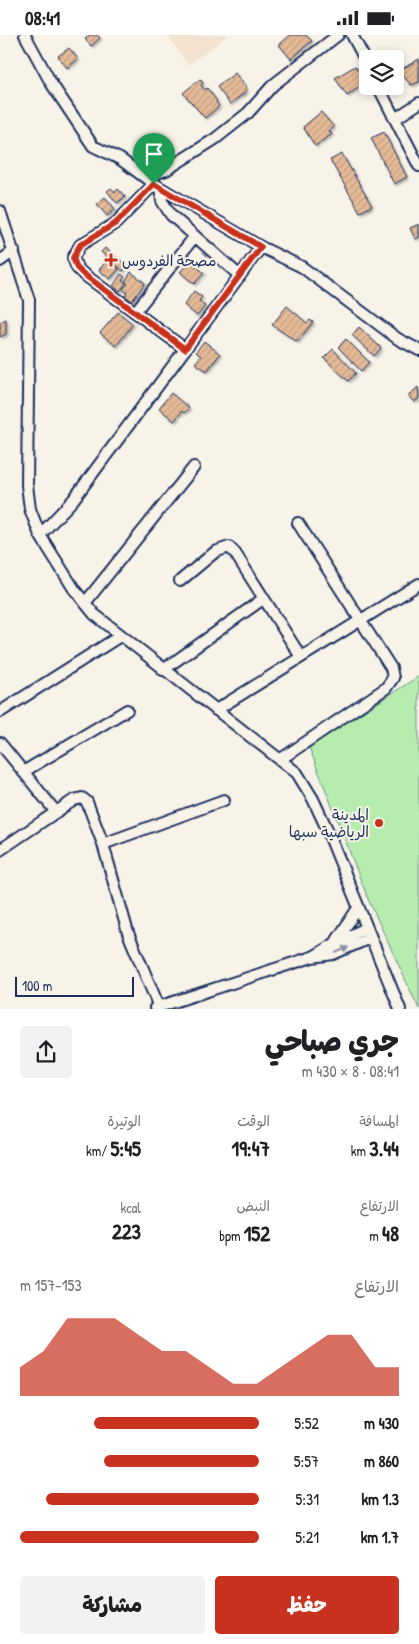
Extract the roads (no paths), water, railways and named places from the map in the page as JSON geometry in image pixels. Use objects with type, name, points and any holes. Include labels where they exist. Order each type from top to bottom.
[{"type":"street","points":[[25,35],[51,83],[90,141],[157,186],[261,247],[302,267],[398,339],[419,351]]},
{"type":"street","points":[[145,177],[166,171],[216,139],[248,113],[273,85],[338,35]]},
{"type":"street","points":[[352,35],[360,50]]},
{"type":"street","points":[[383,95],[419,166]]},
{"type":"street","points":[[395,119],[419,103]]},
{"type":"street","points":[[157,186],[168,211],[240,275]]},
{"type":"street","points":[[157,186],[116,223],[80,245],[73,258],[77,268],[82,273],[185,349]]},
{"type":"street","points":[[0,211],[29,300],[27,491],[30,509],[40,535],[85,603],[104,623],[297,773],[313,799],[400,1009]]},
{"type":"street","points":[[135,312],[194,236]]},
{"type":"street","points":[[40,535],[73,499],[261,247]]},
{"type":"street","points":[[0,261],[14,251]]},
{"type":"street","points":[[85,603],[194,467]]},
{"type":"street","points":[[281,759],[386,688],[391,682],[393,674],[391,667],[298,523]]},
{"type":"street","points":[[180,581],[215,552],[228,547],[235,553],[301,657]]},
{"type":"street","points":[[216,710],[419,583]]},
{"type":"street","points":[[163,670],[263,599]]},
{"type":"street","points":[[0,712],[120,636]]},
{"type":"street","points":[[23,772],[127,710]]},
{"type":"street","points":[[0,743],[56,812]]},
{"type":"street","points":[[1,846],[77,799],[84,799],[91,809],[128,933],[156,1008],[312,957],[333,954],[368,933]]},
{"type":"street","points":[[103,844],[224,801]]},
{"type":"street","points":[[312,957],[334,943],[345,931],[358,908]]},
{"type":"street","points":[[334,943],[368,933]]},
{"type":"place","name":"مصحة الفردوس","points":[[111,260]]},
{"type":"place","name":"المدينة الرياضية سبها","points":[[379,823]]}]
